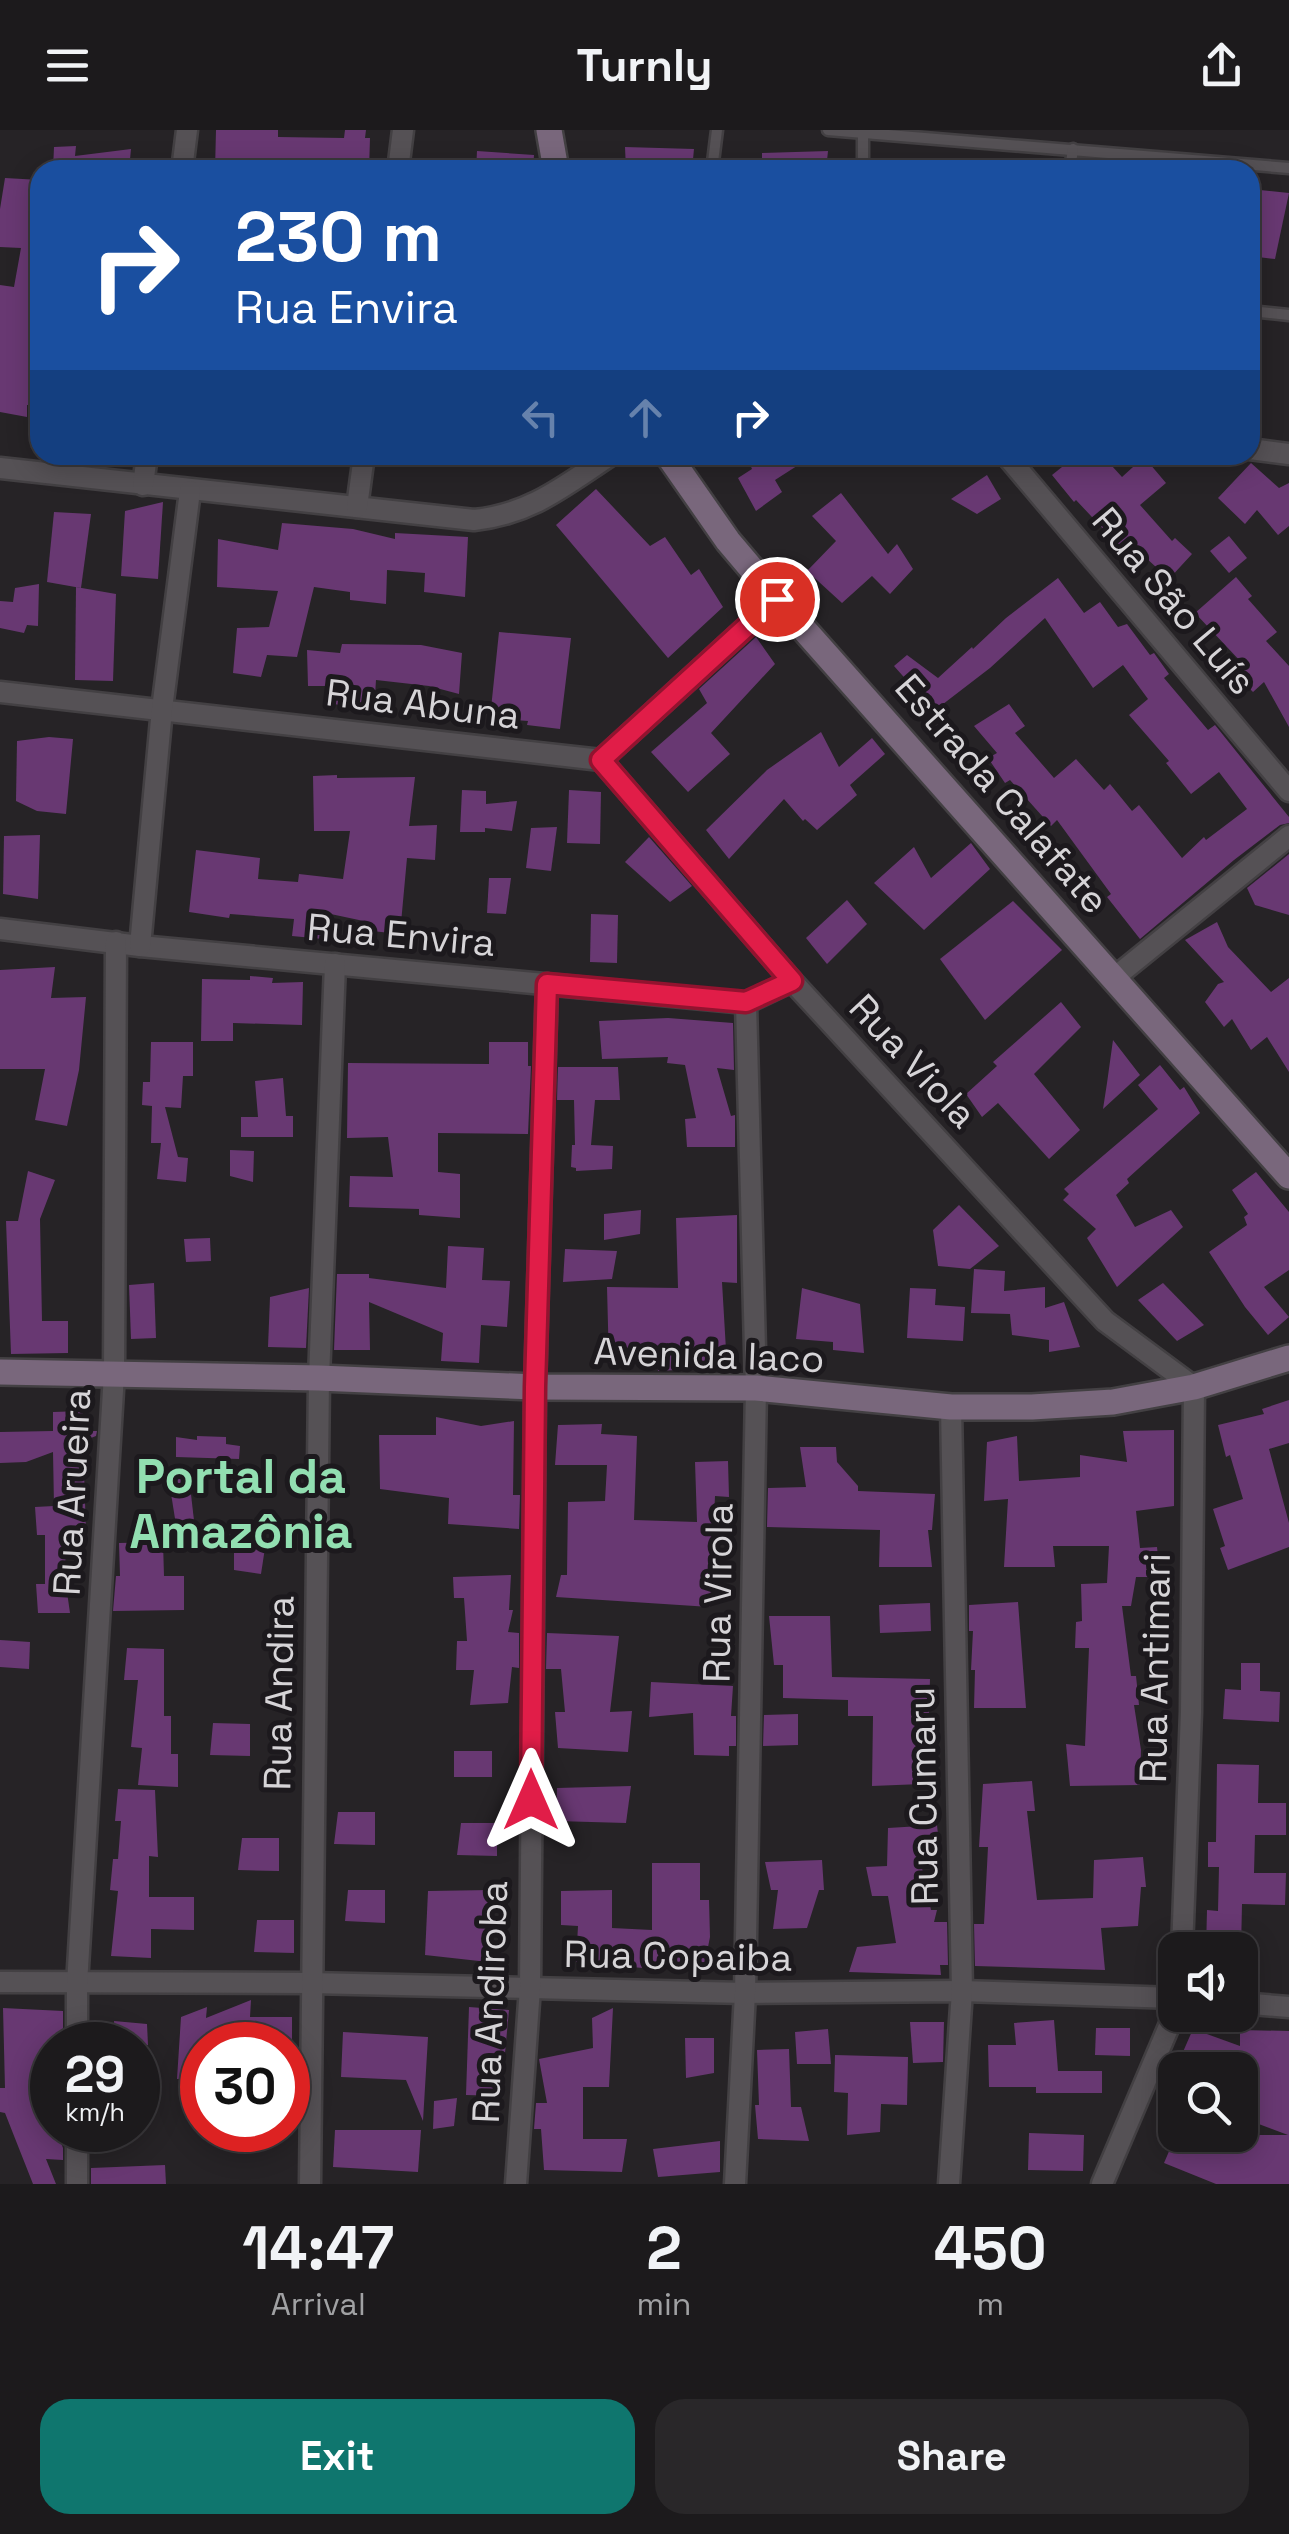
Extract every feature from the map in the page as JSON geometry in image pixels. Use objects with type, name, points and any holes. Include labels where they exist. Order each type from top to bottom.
[{"type":"street","points":[[183,160],[187,130]]},
{"type":"street","points":[[399,160],[402,130]]},
{"type":"street","points":[[549,130],[554,160]]},
{"type":"street","points":[[1260,450],[1289,454]]},
{"type":"street","points":[[143,485],[146,465]]},
{"type":"street","points":[[358,507],[363,465]]},
{"type":"street","points":[[0,468],[474,520],[502,517],[533,507],[596,465]]},
{"type":"street","name":"Estrada Calafate","points":[[675,465],[728,541],[777,599],[1289,1176]]},
{"type":"street","name":"Rua São Luís","points":[[1014,465],[1289,791]]},
{"type":"street","points":[[140,946],[162,709],[190,491]]},
{"type":"street","points":[[601,760],[777,599]]},
{"type":"street","name":"Rua Abuna","points":[[0,692],[601,760]]},
{"type":"street","name":"Rua Viola","points":[[601,760],[792,981],[1105,1320],[1194,1387]]},
{"type":"street","points":[[1114,978],[1289,836]]},
{"type":"street","name":"Rua Envira","points":[[0,929],[140,946],[746,1002],[792,981]]},
{"type":"street","name":"Rua Arueira","points":[[77,2022],[114,1374],[116,942]]},
{"type":"street","name":"Rua Andira","points":[[310,2184],[319,1378],[335,964]]},
{"type":"street","name":"Rua Andiroba","points":[[516,2184],[530,1988],[535,1387],[547,984]]},
{"type":"street","name":"Rua Virola","points":[[735,2184],[745,1993],[756,1388],[746,1002]]},
{"type":"street","name":"Avenida Iaco","points":[[0,1372],[535,1387],[756,1388],[950,1407],[1113,1402],[1194,1387],[1289,1358]]},
{"type":"street","name":"Rua Antimari","points":[[1183,1932],[1191,1712],[1194,1387]]},
{"type":"street","name":"Rua Cumaru","points":[[950,1407],[962,1991],[950,2184]]},
{"type":"street","name":"Rua Copaiba","points":[[0,1982],[310,1983],[745,1993],[962,1991],[1158,1997]]},
{"type":"street","points":[[1258,2005],[1289,2008]]},
{"type":"street","points":[[1102,2184],[1167,2032]]},
{"type":"street","points":[[77,2152],[77,2184]]},
{"type":"lane","points":[[713,160],[717,130]]},
{"type":"lane","points":[[828,130],[1073,149],[1156,160]]},
{"type":"lane","points":[[863,160],[864,132]]},
{"type":"lane","points":[[1071,160],[1073,149]]},
{"type":"lane","points":[[1260,167],[1289,168]]},
{"type":"lane","points":[[1260,311],[1289,315]]},
{"type":"building","points":[[216,130],[278,130],[278,137],[344,138],[345,130],[366,130],[365,138],[370,138],[369,160],[215,160]]},
{"type":"building","points":[[76,146],[75,156],[131,149],[130,160],[53,160],[54,147]]},
{"type":"building","points":[[625,147],[694,149],[693,160],[626,160]]},
{"type":"building","points":[[477,151],[534,155],[534,160],[477,160]]},
{"type":"building","points":[[828,151],[827,160],[762,160],[762,153]]},
{"type":"building","points":[[5,178],[30,179],[27,417],[0,412],[0,285],[14,287],[21,248],[0,247]]},
{"type":"building","points":[[1260,190],[1289,193],[1275,259],[1260,257]]},
{"type":"building","points":[[750,465],[798,465],[775,480],[782,492],[756,511],[738,478],[752,469]]},
{"type":"building","points":[[1064,465],[1111,465],[1122,477],[1135,465],[1151,465],[1166,483],[1140,505],[1172,541],[1175,538],[1192,554],[1169,579],[1145,557],[1137,565],[1052,475]]},
{"type":"building","points":[[1253,465],[1279,488],[1289,483],[1289,526],[1278,535],[1257,510],[1245,524],[1218,498]]},
{"type":"building","points":[[987,475],[1001,499],[977,514],[951,499]]},
{"type":"building","points":[[596,489],[650,546],[665,537],[691,575],[699,569],[723,607],[668,658],[556,525]]},
{"type":"building","points":[[841,493],[888,554],[897,544],[913,569],[890,594],[872,576],[842,603],[807,571],[836,541],[812,516]]},
{"type":"building","points":[[163,502],[158,579],[121,576],[125,511]]},
{"type":"building","points":[[54,512],[91,514],[81,588],[47,582]]},
{"type":"building","points":[[282,523],[353,529],[395,539],[395,533],[468,537],[465,597],[424,592],[425,573],[387,570],[386,604],[350,600],[350,592],[314,587],[297,657],[267,655],[261,677],[233,673],[237,628],[269,627],[278,591],[217,587],[218,539],[278,550]]},
{"type":"building","points":[[1229,536],[1247,558],[1229,573],[1210,551]]},
{"type":"building","points":[[1236,577],[1252,596],[1248,599],[1277,632],[1266,641],[1289,666],[1289,727],[1264,682],[1253,692],[1233,672],[1242,663],[1195,613]]},
{"type":"building","points":[[1058,578],[1084,613],[1100,602],[1118,627],[1127,624],[1169,674],[1164,678],[1208,730],[1215,725],[1289,817],[1289,823],[1280,825],[1234,860],[1140,939],[1107,897],[1111,894],[1057,820],[1051,826],[1010,780],[1005,783],[988,758],[997,753],[974,726],[1009,704],[1025,726],[1015,733],[1054,778],[1076,759],[1104,790],[1110,784],[1132,811],[1139,805],[1182,858],[1204,837],[1206,840],[1247,809],[1219,772],[1191,794],[1166,763],[1169,761],[1129,715],[1148,699],[1123,665],[1093,688],[1045,618],[990,668],[934,711],[894,666],[907,655],[938,678]]},
{"type":"building","points":[[39,584],[38,626],[27,625],[24,633],[0,628],[0,601],[13,602],[15,588]]},
{"type":"building","points":[[76,587],[116,594],[113,681],[75,680]]},
{"type":"building","points":[[499,632],[571,638],[560,729],[490,718]]},
{"type":"building","points":[[756,637],[775,664],[711,733],[730,754],[688,792],[651,752],[707,703],[699,689]]},
{"type":"building","points":[[342,644],[421,645],[462,653],[459,694],[376,680],[374,711],[334,704],[336,686],[308,686],[307,650],[340,653]]},
{"type":"building","points":[[821,732],[839,767],[872,738],[885,754],[850,785],[857,795],[817,830],[803,821],[784,799],[729,859],[706,830],[767,770]]},
{"type":"building","points":[[73,739],[66,814],[37,811],[16,801],[17,741]]},
{"type":"building","points":[[313,776],[415,777],[409,826],[437,825],[435,860],[407,858],[400,934],[372,931],[373,923],[326,913],[323,939],[292,936],[294,919],[230,914],[229,918],[189,912],[196,850],[260,858],[258,879],[298,882],[299,874],[343,879],[350,831],[314,831]]},
{"type":"building","points":[[462,790],[486,791],[486,804],[517,801],[512,831],[485,828],[485,832],[460,832]]},
{"type":"building","points":[[569,790],[601,792],[600,844],[567,843]]},
{"type":"building","points":[[557,827],[551,871],[526,868],[531,828]]},
{"type":"building","points":[[40,835],[38,899],[3,894],[4,836]]},
{"type":"building","points":[[649,837],[692,886],[670,902],[625,862]]},
{"type":"building","points":[[971,843],[990,869],[924,930],[874,883],[914,847],[931,878]]},
{"type":"building","points":[[1289,854],[1289,915],[1255,905],[1247,888]]},
{"type":"building","points":[[489,878],[511,878],[506,914],[487,913]]},
{"type":"building","points":[[847,900],[867,924],[827,964],[806,938]]},
{"type":"building","points":[[1013,901],[1062,950],[985,1020],[940,959]]},
{"type":"building","points":[[591,914],[618,915],[617,963],[590,962]]},
{"type":"building","points":[[1217,922],[1228,947],[1271,992],[1289,978],[1289,1072],[1267,1037],[1251,1050],[1232,1019],[1224,1027],[1205,1002],[1224,982],[1185,940]]},
{"type":"building","points":[[55,967],[51,998],[86,997],[79,1070],[67,1126],[35,1120],[45,1069],[0,1069],[0,970]]},
{"type":"building","points":[[250,976],[273,978],[272,983],[303,982],[302,1025],[233,1023],[233,1041],[201,1041],[202,979],[250,980]]},
{"type":"building","points":[[1061,1002],[1081,1027],[1034,1074],[1080,1130],[1049,1159],[998,1103],[982,1117],[966,1094],[997,1066],[993,1062]]},
{"type":"building","points":[[668,1018],[733,1023],[734,1070],[717,1068],[731,1116],[735,1115],[735,1147],[687,1147],[685,1119],[696,1118],[685,1065],[667,1063],[668,1057],[602,1059],[599,1021]]},
{"type":"building","points":[[1113,1040],[1140,1075],[1103,1109],[1107,1083]]},
{"type":"building","points":[[151,1042],[193,1042],[193,1076],[183,1076],[181,1108],[165,1107],[178,1157],[188,1158],[186,1182],[157,1179],[161,1143],[151,1143],[152,1106],[142,1105],[143,1082],[150,1082]]},
{"type":"building","points":[[489,1042],[528,1042],[528,1134],[438,1133],[438,1172],[460,1174],[460,1218],[419,1215],[419,1209],[349,1207],[350,1176],[393,1177],[388,1137],[347,1138],[348,1063],[489,1064]]},
{"type":"building","points":[[1160,1065],[1180,1090],[1184,1087],[1200,1113],[1127,1179],[1129,1183],[1116,1195],[1135,1227],[1171,1210],[1183,1227],[1117,1287],[1087,1238],[1096,1229],[1063,1200],[1069,1194],[1064,1189],[1158,1109],[1138,1085]]},
{"type":"building","points":[[558,1067],[618,1067],[620,1100],[595,1100],[591,1145],[613,1146],[612,1169],[576,1171],[571,1167],[575,1145],[574,1100],[557,1100]]},
{"type":"building","points":[[283,1078],[286,1116],[293,1116],[293,1137],[241,1137],[241,1117],[258,1117],[255,1081]]},
{"type":"building","points":[[230,1150],[254,1151],[253,1182],[230,1176]]},
{"type":"building","points":[[28,1171],[55,1180],[40,1219],[42,1321],[68,1321],[68,1353],[11,1354],[6,1221],[18,1221]]},
{"type":"building","points":[[1256,1172],[1289,1212],[1289,1270],[1264,1287],[1289,1317],[1268,1335],[1209,1252],[1247,1225],[1244,1217],[1248,1214],[1232,1190]]},
{"type":"building","points":[[959,1205],[999,1246],[970,1269],[938,1266],[933,1230]]},
{"type":"building","points":[[641,1210],[640,1234],[604,1240],[604,1214]]},
{"type":"building","points":[[737,1215],[737,1283],[722,1282],[727,1367],[658,1371],[656,1351],[609,1364],[607,1287],[678,1288],[676,1218]]},
{"type":"building","points":[[210,1238],[211,1261],[186,1262],[184,1239]]},
{"type":"building","points":[[448,1246],[484,1248],[482,1280],[510,1281],[507,1327],[481,1325],[479,1363],[441,1361],[443,1333],[369,1302],[370,1350],[334,1350],[337,1274],[369,1274],[369,1278],[446,1288]]},
{"type":"building","points":[[565,1249],[617,1251],[612,1279],[563,1282]]},
{"type":"building","points":[[974,1269],[1005,1271],[1004,1291],[1045,1287],[1045,1308],[1064,1302],[1080,1347],[1049,1352],[1049,1340],[1012,1335],[1010,1314],[971,1313]]},
{"type":"building","points":[[154,1283],[156,1338],[131,1339],[129,1285]]},
{"type":"building","points":[[1163,1283],[1204,1325],[1177,1341],[1138,1300]]},
{"type":"building","points":[[309,1288],[306,1348],[268,1347],[270,1297]]},
{"type":"building","points":[[802,1288],[860,1304],[864,1353],[833,1350],[833,1342],[796,1339]]},
{"type":"building","points":[[910,1288],[936,1289],[935,1305],[965,1307],[963,1341],[907,1338]]},
{"type":"building","points":[[1289,1400],[1289,1443],[1269,1449],[1289,1523],[1289,1547],[1228,1570],[1213,1509],[1243,1499],[1218,1425],[1264,1414],[1262,1409]]},
{"type":"building","points":[[83,1411],[83,1431],[97,1431],[96,1436],[83,1441],[86,1532],[69,1533],[64,1571],[70,1613],[38,1613],[36,1584],[45,1584],[45,1535],[37,1535],[35,1507],[54,1506],[53,1452],[26,1462],[0,1463],[0,1432],[53,1431],[53,1412]]},
{"type":"building","points":[[436,1417],[481,1426],[514,1421],[513,1495],[520,1495],[519,1529],[448,1524],[449,1498],[380,1489],[379,1435],[436,1435]]},
{"type":"building","points":[[602,1424],[601,1434],[637,1436],[634,1520],[697,1522],[695,1462],[728,1461],[729,1497],[715,1496],[710,1607],[556,1597],[561,1575],[567,1575],[568,1502],[605,1501],[607,1465],[555,1465],[558,1425]]},
{"type":"building","points":[[1174,1430],[1174,1506],[1136,1511],[1140,1548],[1157,1547],[1160,1577],[1136,1577],[1131,1606],[1122,1606],[1139,1705],[1134,1705],[1141,1750],[1140,1785],[1070,1786],[1066,1744],[1085,1746],[1089,1648],[1075,1648],[1076,1622],[1082,1621],[1081,1584],[1107,1583],[1109,1546],[1053,1546],[1055,1567],[1004,1567],[1008,1499],[984,1501],[987,1442],[1017,1436],[1019,1481],[1080,1477],[1080,1455],[1127,1462],[1123,1431]]},
{"type":"building","points":[[197,1436],[226,1437],[226,1444],[240,1446],[239,1459],[176,1457],[176,1437],[197,1440]]},
{"type":"building","points":[[800,1447],[836,1447],[837,1462],[858,1491],[935,1494],[932,1530],[928,1530],[932,1567],[879,1567],[880,1530],[767,1527],[768,1488],[806,1487]]},
{"type":"building","points":[[189,1477],[195,1529],[177,1531],[169,1481]]},
{"type":"building","points":[[163,1542],[164,1576],[184,1576],[184,1610],[113,1611],[116,1576],[120,1576],[119,1543]]},
{"type":"building","points":[[234,1542],[265,1548],[261,1574],[234,1570]]},
{"type":"building","points":[[511,1575],[509,1610],[513,1610],[508,1632],[519,1633],[519,1668],[512,1667],[508,1703],[470,1705],[474,1670],[456,1670],[457,1641],[467,1641],[464,1598],[454,1598],[453,1577]]},
{"type":"building","points":[[1018,1602],[1026,1708],[974,1708],[969,1605]]},
{"type":"building","points":[[930,1603],[931,1631],[880,1633],[879,1605]]},
{"type":"building","points":[[769,1616],[830,1616],[832,1677],[930,1679],[929,1716],[923,1716],[922,1784],[872,1786],[873,1716],[848,1716],[848,1700],[783,1698],[783,1665],[774,1665]]},
{"type":"building","points":[[547,1633],[619,1636],[610,1712],[632,1711],[628,1752],[558,1748],[555,1712],[565,1712],[561,1669],[546,1669]]},
{"type":"building","points":[[0,1640],[30,1642],[29,1669],[0,1667]]},
{"type":"building","points":[[127,1648],[164,1649],[164,1716],[171,1716],[171,1754],[178,1754],[178,1787],[138,1785],[142,1748],[131,1747],[138,1680],[124,1680]]},
{"type":"building","points":[[1241,1663],[1260,1663],[1260,1691],[1280,1692],[1279,1722],[1223,1719],[1225,1689],[1241,1690]]},
{"type":"building","points":[[651,1682],[733,1686],[731,1716],[736,1716],[736,1746],[729,1746],[729,1756],[694,1755],[693,1713],[649,1717]]},
{"type":"building","points":[[798,1714],[798,1745],[763,1746],[764,1715]]},
{"type":"building","points":[[213,1723],[250,1724],[250,1756],[210,1755]]},
{"type":"building","points":[[454,1751],[492,1751],[492,1777],[454,1777]]},
{"type":"building","points":[[1217,1764],[1259,1765],[1258,1803],[1286,1803],[1286,1835],[1255,1835],[1254,1873],[1286,1873],[1285,1905],[1242,1904],[1241,1932],[1206,1932],[1207,1910],[1218,1911],[1219,1867],[1208,1867],[1208,1842],[1216,1842]]},
{"type":"building","points":[[1032,1781],[1035,1811],[1027,1811],[1037,1900],[1093,1898],[1094,1860],[1143,1857],[1146,1887],[1141,1887],[1138,1926],[1101,1928],[1105,1970],[975,1966],[974,1924],[984,1924],[988,1847],[979,1847],[983,1784]]},
{"type":"building","points":[[631,1786],[626,1823],[556,1821],[557,1788]]},
{"type":"building","points":[[118,1789],[155,1790],[158,1857],[149,1856],[149,1897],[194,1897],[194,1930],[151,1929],[151,1958],[111,1956],[118,1891],[110,1890],[113,1859],[118,1859],[121,1821],[115,1821]]},
{"type":"building","points":[[338,1812],[375,1812],[375,1845],[334,1844]]},
{"type":"building","points":[[461,1823],[497,1823],[497,1856],[457,1855]]},
{"type":"building","points":[[937,1825],[940,1854],[919,1854],[931,1910],[937,1910],[934,1922],[947,1922],[948,1965],[940,1965],[941,1975],[849,1972],[857,1947],[896,1943],[888,1896],[872,1896],[866,1867],[887,1866],[888,1828]]},
{"type":"building","points":[[242,1838],[279,1838],[279,1871],[238,1870]]},
{"type":"building","points":[[822,1860],[824,1890],[819,1890],[807,1928],[773,1929],[778,1890],[771,1890],[765,1862]]},
{"type":"building","points":[[652,1863],[700,1863],[700,1900],[709,1900],[710,1937],[705,1962],[665,1970],[576,1962],[578,1926],[561,1925],[561,1891],[612,1890],[612,1928],[652,1930]]},
{"type":"building","points":[[348,1890],[385,1890],[385,1923],[345,1921]]},
{"type":"building","points":[[491,1890],[488,1962],[425,1955],[428,1891]]},
{"type":"building","points":[[257,1920],[294,1920],[294,1953],[254,1952]]},
{"type":"building","points":[[251,2000],[250,2017],[292,2017],[292,2022],[181,2022],[181,2017],[207,2007],[206,2018]]},
{"type":"building","points":[[469,2007],[509,2010],[501,2096],[466,2095]]},
{"type":"building","points":[[3,2008],[63,2011],[63,2022],[30,2022],[30,2152],[63,2152],[63,2160],[46,2159],[56,2184],[33,2184],[5,2113],[0,2112],[0,2088],[5,2088]]},
{"type":"building","points":[[613,2008],[609,2087],[583,2087],[583,2139],[627,2139],[622,2172],[544,2170],[541,2129],[534,2129],[536,2103],[547,2103],[539,2059],[593,2048],[592,2018]]},
{"type":"building","points":[[1054,2020],[1058,2071],[1102,2071],[1102,2093],[1036,2093],[1036,2087],[989,2087],[988,2045],[1016,2045],[1014,2023]]},
{"type":"building","points":[[910,2022],[944,2022],[943,2062],[913,2063]]},
{"type":"building","points":[[1096,2028],[1130,2028],[1130,2056],[1095,2055]]},
{"type":"building","points":[[828,2029],[831,2064],[797,2064],[795,2032]]},
{"type":"building","points":[[1289,2031],[1289,2184],[1216,2184],[1164,2163],[1169,2152],[1258,2152],[1258,2135],[1288,2135],[1258,2124],[1258,2052],[1183,2052],[1192,2032],[1240,2046],[1240,2032]]},
{"type":"building","points":[[180,2032],[180,2079],[177,2079]]},
{"type":"building","points":[[343,2032],[428,2037],[423,2121],[406,2080],[341,2077]]},
{"type":"building","points":[[685,2038],[714,2038],[714,2073],[686,2078]]},
{"type":"building","points":[[789,2049],[791,2107],[801,2107],[809,2141],[758,2139],[757,2050]]},
{"type":"building","points":[[835,2055],[908,2057],[907,2105],[881,2104],[880,2132],[847,2135],[848,2093],[834,2092]]},
{"type":"building","points":[[457,2098],[454,2126],[433,2129],[434,2101]]},
{"type":"building","points":[[335,2130],[421,2130],[418,2172],[333,2167]]},
{"type":"building","points":[[1029,2133],[1084,2135],[1083,2171],[1028,2170]]},
{"type":"building","points":[[720,2141],[720,2172],[658,2177],[653,2149]]},
{"type":"building","points":[[165,2165],[166,2184],[91,2184],[91,2168]]},
{"type":"district","name":"Portal da Amazônia","points":[[241,1504]]},
{"type":"route","points":[[531,1800],[535,1387],[547,984],[746,1002],[792,981],[601,760],[777,599]]}]
